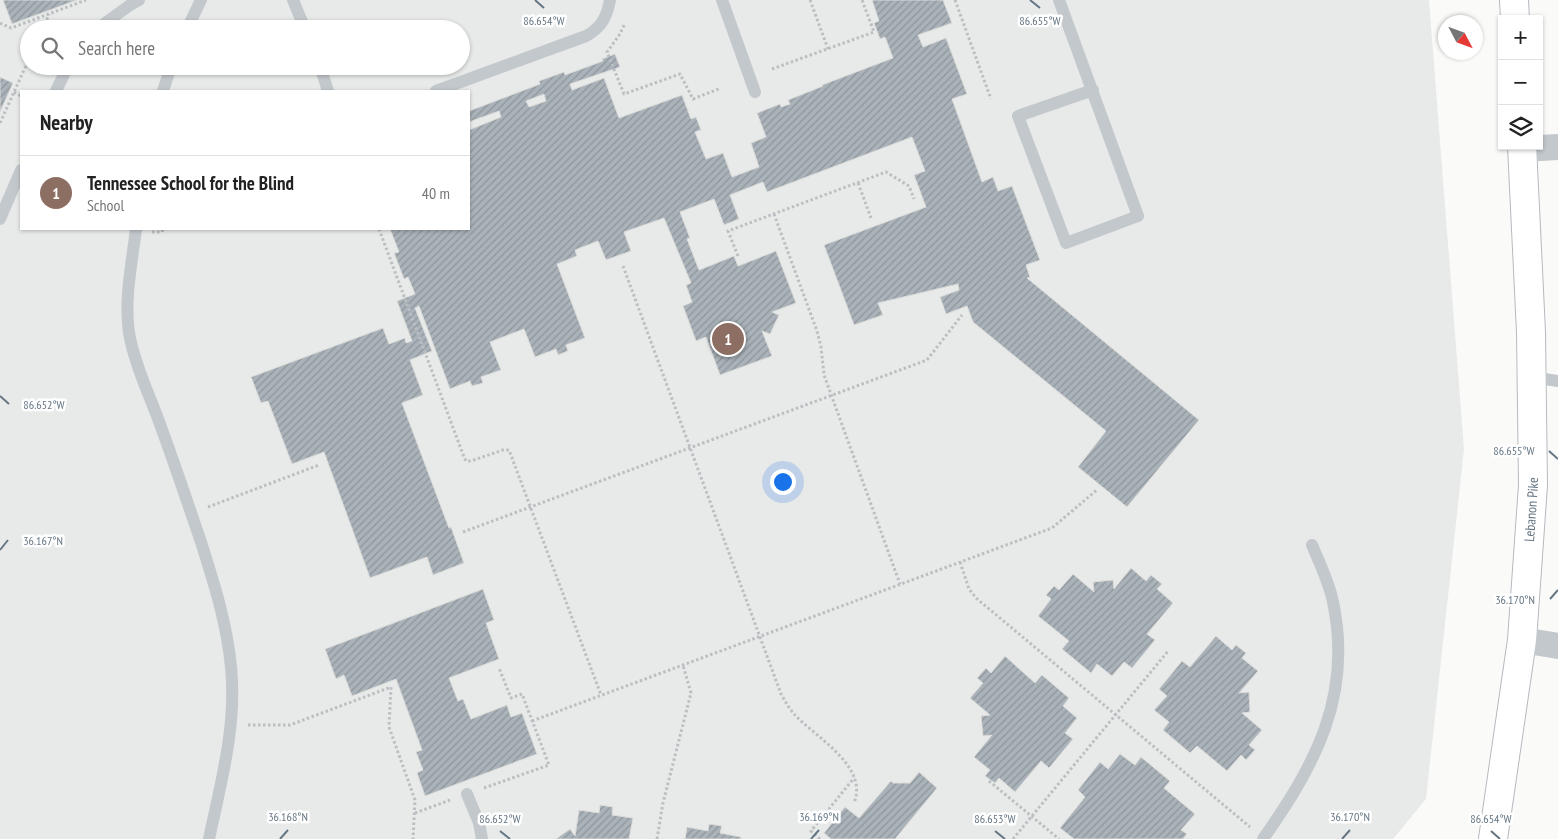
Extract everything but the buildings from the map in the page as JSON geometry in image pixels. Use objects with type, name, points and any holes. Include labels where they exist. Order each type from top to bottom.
[{"type":"main road","points":[[1514,0],[1515,15]]},
{"type":"main road","name":"Lebanon Pike","points":[[1493,839],[1522,640],[1533,485],[1545,379],[1522,150]]},
{"type":"street","points":[[1543,147],[1558,147]]},
{"type":"street","points":[[1522,640],[1558,646]]},
{"type":"lane","points":[[109,20],[139,0]]},
{"type":"lane","points":[[191,20],[201,0]]},
{"type":"lane","points":[[293,0],[301,20]]},
{"type":"lane","points":[[439,90],[591,34],[601,25],[605,18],[610,0]]},
{"type":"lane","points":[[722,0],[754,92]]},
{"type":"lane","points":[[1059,0],[1093,90],[1138,216],[1066,243],[1018,116],[1093,90]]},
{"type":"lane","points":[[56,90],[64,75]]},
{"type":"lane","points":[[163,90],[168,75]]},
{"type":"lane","points":[[323,75],[328,90]]},
{"type":"lane","points":[[0,219],[20,172]]},
{"type":"lane","points":[[136,230],[129,297],[130,337],[211,572],[226,632],[231,668],[231,725],[209,839]]},
{"type":"lane","points":[[1263,838],[1287,805],[1310,764],[1333,706],[1338,677],[1340,648],[1333,603],[1328,582],[1312,545]]},
{"type":"lane","points":[[467,794],[479,823],[482,839]]},
{"type":"path","points":[[33,20],[86,0]]},
{"type":"path","points":[[810,0],[828,49]]},
{"type":"path","points":[[772,69],[874,32],[862,0]]},
{"type":"path","points":[[956,0],[992,99]]},
{"type":"path","points":[[46,20],[49,14]]},
{"type":"path","points":[[626,17],[620,34],[607,52],[624,94],[680,74],[693,99],[721,88]]},
{"type":"path","points":[[0,23],[11,28],[20,25]]},
{"type":"path","points":[[0,123],[22,75]]},
{"type":"path","points":[[14,92],[20,95]]},
{"type":"path","points":[[738,256],[728,231],[886,172],[909,186],[914,199]]},
{"type":"path","points":[[858,182],[871,218]]},
{"type":"path","points":[[774,214],[817,331],[824,375],[831,396],[900,584]]},
{"type":"path","points":[[379,230],[466,461],[509,450],[601,695]]},
{"type":"path","points":[[623,266],[781,694],[787,705],[799,718],[844,760],[854,778],[858,792],[854,803]]},
{"type":"path","points":[[463,532],[927,360],[962,315]]},
{"type":"path","points":[[192,514],[320,464]]},
{"type":"path","points":[[532,721],[1052,528],[1098,489]]},
{"type":"path","points":[[960,562],[969,589],[976,598],[1263,838]]},
{"type":"path","points":[[1013,839],[1169,650]]},
{"type":"path","points":[[656,839],[663,803],[691,694],[683,665]]},
{"type":"path","points":[[415,812],[549,765],[522,694],[511,698],[499,668]]},
{"type":"path","points":[[231,725],[290,725],[391,688],[389,726],[415,800],[413,839]]},
{"type":"path","points":[[820,839],[810,831],[854,778]]},
{"type":"path","points":[[989,782],[1059,839]]},
{"type":"shaded area","points":[[0,0],[1429,0],[1464,449],[1426,799],[1393,839],[0,839]]},
{"type":"place","name":"Tennessee School for the Blind","points":[[728,339]]}]
